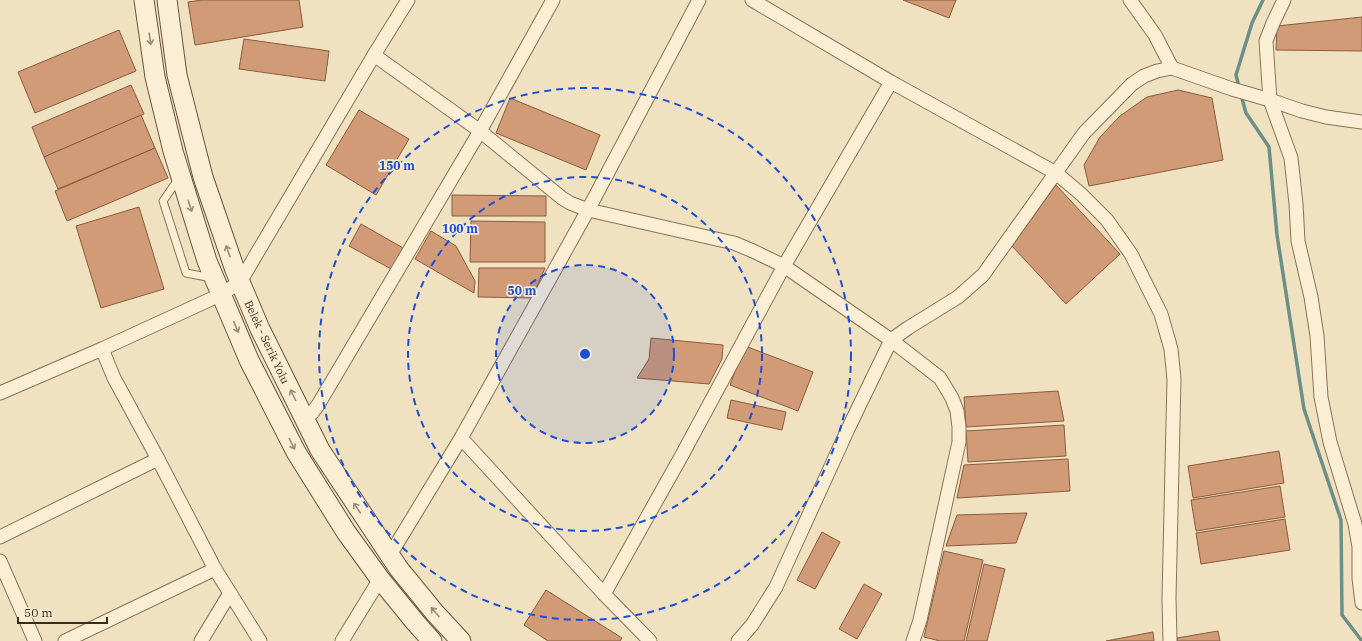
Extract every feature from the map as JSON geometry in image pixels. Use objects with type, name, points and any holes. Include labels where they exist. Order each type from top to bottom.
[{"type":"main road","name":"Belek - Serik Yolu","points":[[144,0],[155,77],[180,176],[218,287],[249,360],[296,452],[346,532],[380,579],[432,641]]},
{"type":"main road","name":"Belek - Serik Yolu","points":[[167,0],[177,75],[202,177],[240,282],[260,329],[320,450],[399,569],[461,641]]},
{"type":"street","points":[[0,393],[102,349],[218,287],[240,282],[408,0]]},
{"type":"street","points":[[304,419],[318,405],[480,130],[553,0]]},
{"type":"street","points":[[390,555],[461,438],[588,210],[699,0]]},
{"type":"street","points":[[752,0],[891,82],[1056,173],[1093,205],[1107,220],[1131,254],[1161,314],[1171,349],[1174,379],[1168,598],[1170,641]]},
{"type":"street","points":[[1130,0],[1154,35],[1172,68]]},
{"type":"street","points":[[1284,0],[1266,41],[1270,100],[1291,158],[1298,241],[1311,297],[1317,336],[1321,397],[1330,442],[1355,524],[1359,547],[1359,578],[1362,603]]},
{"type":"street","points":[[374,55],[480,130],[570,203],[588,210],[734,243],[753,251],[784,266],[891,340],[940,378],[952,398],[957,411],[960,428],[959,442],[922,612],[912,641]]},
{"type":"street","points":[[738,641],[752,625],[776,587],[848,429],[891,340],[958,297],[983,275],[1084,134],[1132,84],[1144,76],[1157,71],[1172,68],[1232,89],[1314,114],[1362,122]]},
{"type":"street","points":[[604,594],[682,455],[784,266],[891,82]]},
{"type":"street","points":[[102,349],[114,378],[215,569],[260,641]]},
{"type":"street","points":[[461,438],[604,594],[650,641]]},
{"type":"street","points":[[0,537],[158,459]]},
{"type":"street","points":[[0,561],[35,641]]},
{"type":"street","points":[[65,641],[215,569]]},
{"type":"street","points":[[342,641],[380,579]]},
{"type":"street","points":[[201,641],[230,594]]},
{"type":"building","points":[[202,0],[299,0],[303,27],[195,45],[188,2]]},
{"type":"building","points":[[903,0],[956,0],[949,18]]},
{"type":"building","points":[[1362,17],[1362,51],[1276,50],[1277,26]]},
{"type":"building","points":[[119,30],[136,71],[35,113],[18,72]]},
{"type":"building","points":[[244,39],[329,51],[325,81],[239,69]]},
{"type":"building","points":[[131,85],[144,114],[44,157],[32,127]]},
{"type":"building","points":[[1178,90],[1212,98],[1223,160],[1089,186],[1084,165],[1100,137],[1120,116],[1147,97]]},
{"type":"building","points":[[510,98],[600,135],[586,170],[496,133]]},
{"type":"building","points":[[359,110],[409,139],[376,195],[326,165]]},
{"type":"building","points":[[141,115],[155,148],[58,189],[44,157]]},
{"type":"building","points":[[155,148],[168,178],[67,221],[55,191]]},
{"type":"building","points":[[1056,185],[1120,254],[1066,304],[1012,246]]},
{"type":"building","points":[[452,195],[546,196],[546,216],[452,216]]},
{"type":"building","points":[[139,207],[164,289],[101,308],[76,226]]},
{"type":"building","points":[[471,221],[545,222],[545,262],[470,262]]},
{"type":"building","points":[[361,224],[405,249],[393,270],[349,246]]},
{"type":"building","points":[[431,231],[456,246],[475,281],[474,293],[415,259]]},
{"type":"building","points":[[479,268],[545,268],[532,298],[478,297]]},
{"type":"building","points":[[651,338],[723,345],[722,359],[709,384],[637,378],[649,359]]},
{"type":"building","points":[[745,346],[813,372],[798,411],[730,385]]},
{"type":"building","points":[[1058,391],[1064,421],[966,427],[964,397]]},
{"type":"building","points":[[731,400],[786,412],[782,430],[727,418]]},
{"type":"building","points":[[1064,425],[1066,456],[968,462],[966,431]]},
{"type":"building","points":[[1279,451],[1284,483],[1193,498],[1188,466]]},
{"type":"building","points":[[1068,459],[1070,491],[957,498],[964,465]]},
{"type":"building","points":[[1280,486],[1285,517],[1196,531],[1191,500]]},
{"type":"building","points":[[1027,513],[1016,543],[946,546],[957,515]]},
{"type":"building","points":[[1285,519],[1290,550],[1201,564],[1196,533]]},
{"type":"building","points":[[822,532],[840,542],[815,589],[797,580]]},
{"type":"building","points":[[944,551],[983,560],[964,641],[940,641],[924,637]]},
{"type":"building","points":[[984,564],[1005,569],[987,641],[966,641]]},
{"type":"building","points":[[864,584],[882,594],[857,639],[839,629]]},
{"type":"building","points":[[546,590],[622,638],[620,641],[548,641],[524,625]]},
{"type":"building","points":[[1218,631],[1220,641],[1177,641],[1177,638]]},
{"type":"building","points":[[1153,632],[1154,641],[1106,641]]},
{"type":"waterway","points":[[1239,87],[1236,75],[1252,23],[1263,0]]},
{"type":"waterway","points":[[1241,95],[1246,113],[1269,147],[1277,235],[1304,409],[1341,520],[1342,615],[1362,641]]}]
